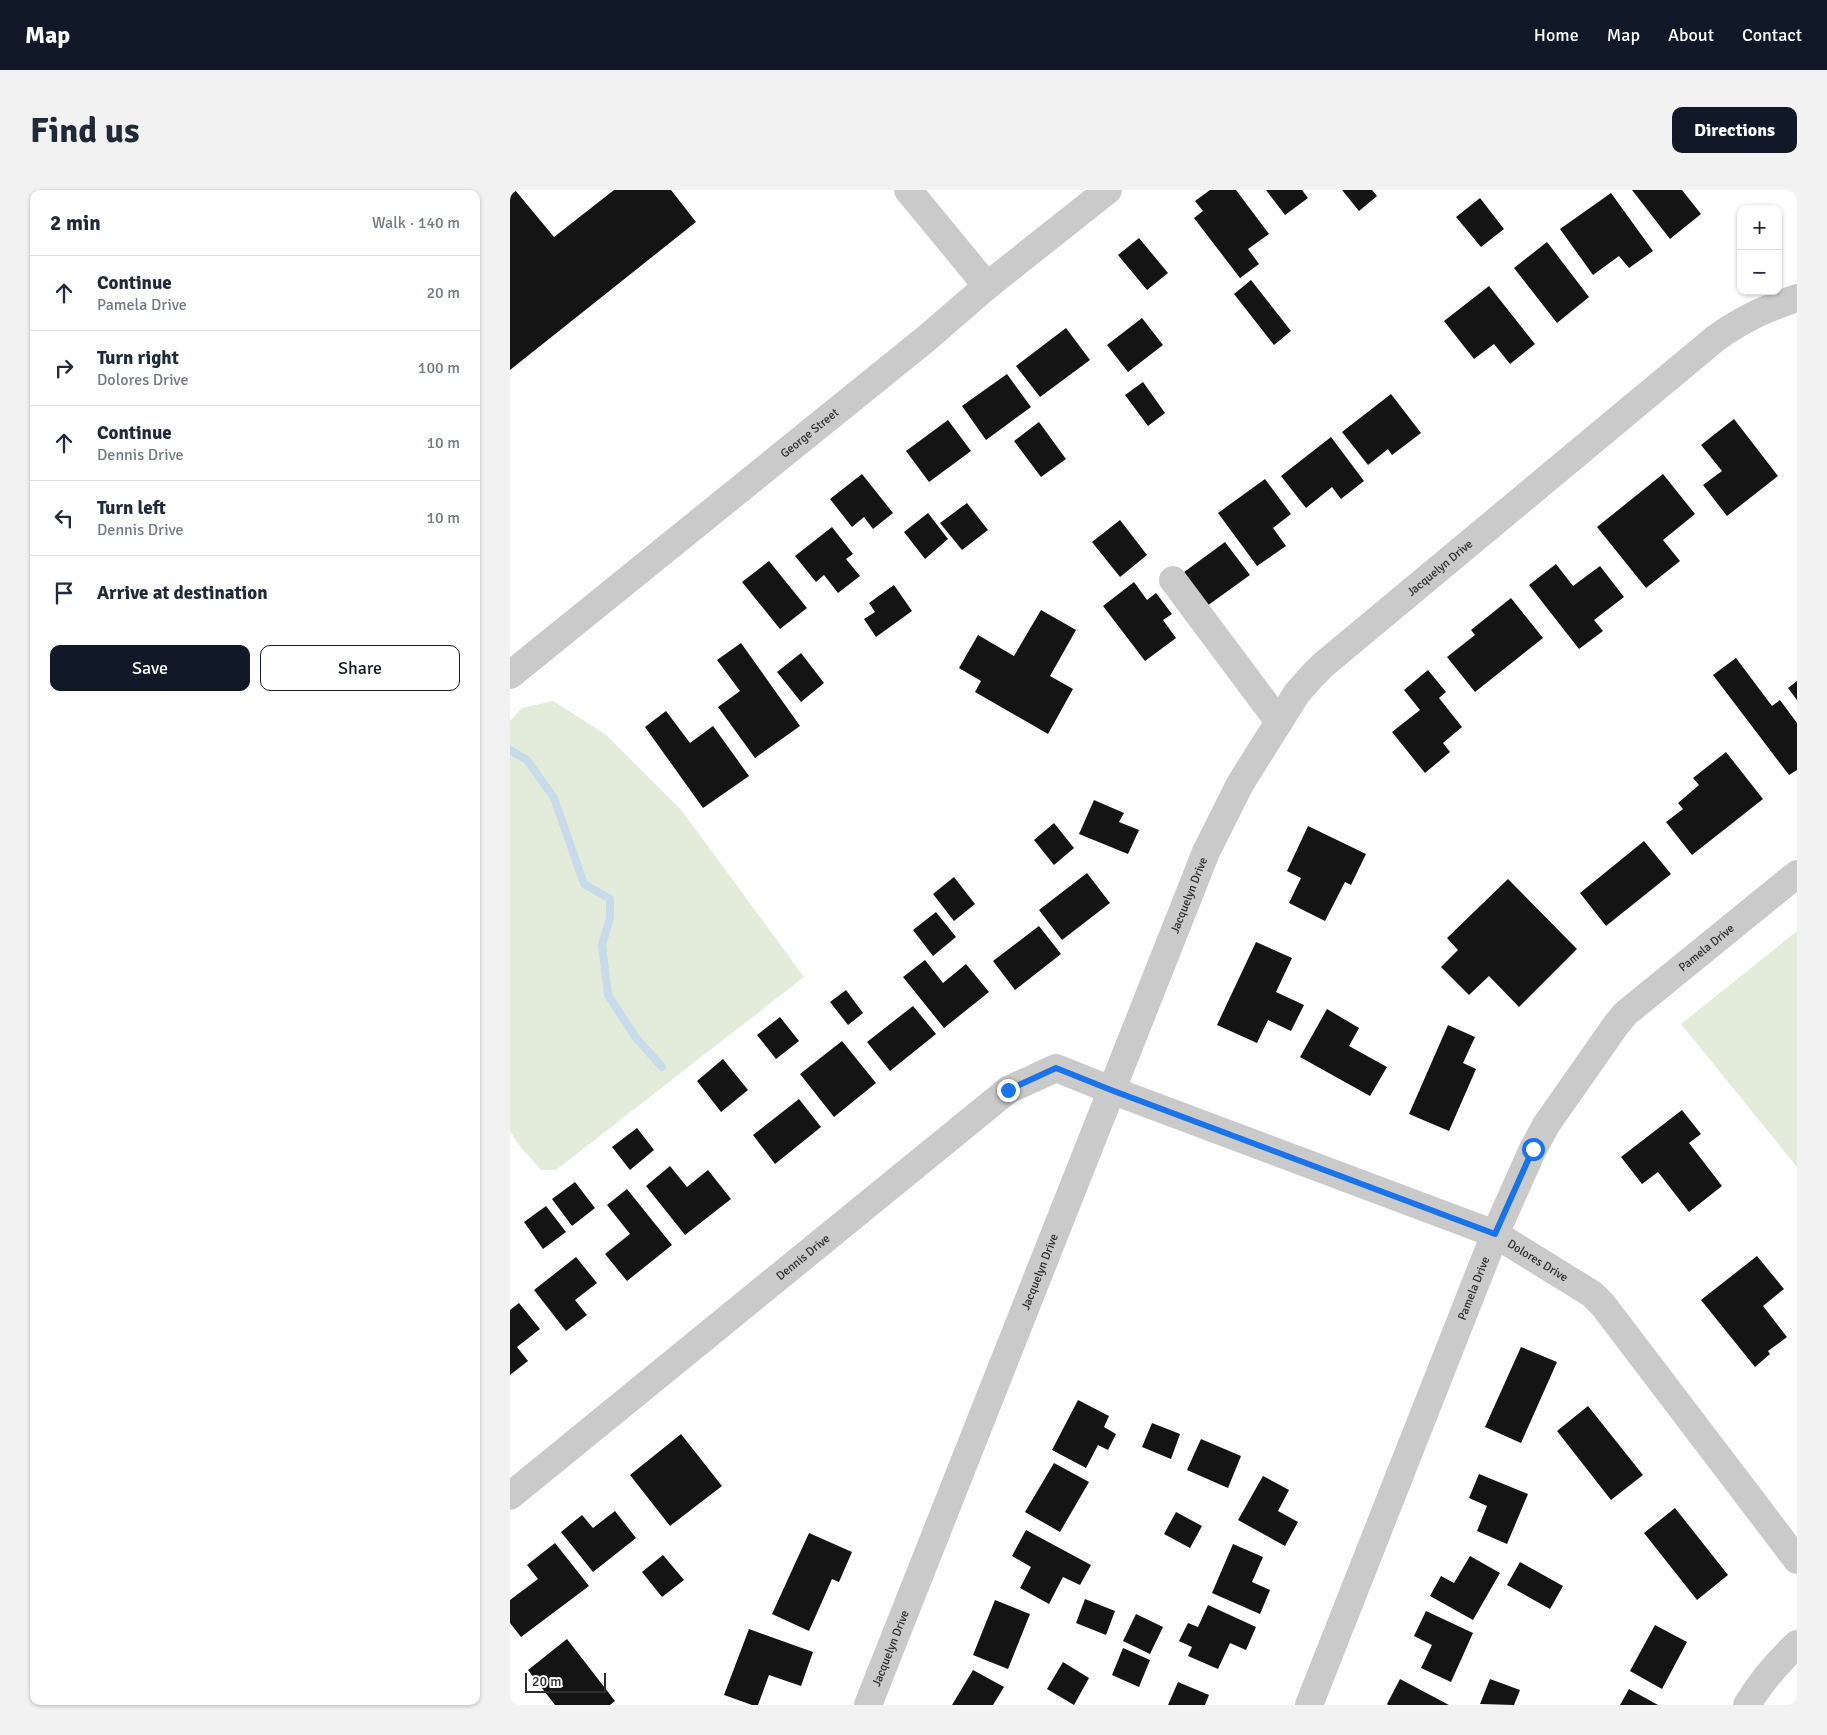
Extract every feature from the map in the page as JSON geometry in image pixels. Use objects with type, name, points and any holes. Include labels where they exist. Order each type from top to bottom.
[{"type":"street","points":[[908,190],[987,286]]},
{"type":"street","name":"George Street","points":[[510,674],[927,338],[987,286],[1108,190]]},
{"type":"street","name":"Jacquelyn Drive","points":[[868,1705],[1206,852],[1240,784],[1297,693],[1313,675],[1731,326],[1759,311],[1797,298]]},
{"type":"street","points":[[1172,580],[1279,722]]},
{"type":"street","name":"Pamela Drive","points":[[1309,1705],[1495,1234],[1533,1149],[1546,1125],[1616,1024],[1626,1013],[1797,874]]},
{"type":"street","name":"Dennis Drive","points":[[510,1496],[1008,1090],[1056,1068],[1111,1090]]},
{"type":"street","name":"Dolores Drive","points":[[1111,1090],[1495,1234],[1592,1294],[1603,1305],[1797,1560]]},
{"type":"street","points":[[1747,1705],[1761,1683],[1797,1644]]},
{"type":"green space","points":[[553,701],[605,734],[682,811],[804,977],[556,1170],[541,1170],[519,1145],[510,1131],[510,721],[522,708]]},
{"type":"green space","points":[[1797,931],[1797,1167],[1681,1024]]},
{"type":"building","points":[[510,190],[515,190],[554,237],[614,190],[671,190],[696,222],[510,370]]},
{"type":"building","points":[[1210,190],[1236,190],[1269,234],[1248,249],[1259,264],[1240,278],[1194,218],[1203,211],[1195,201]]},
{"type":"building","points":[[1266,190],[1302,190],[1308,198],[1285,215]]},
{"type":"building","points":[[1342,190],[1372,190],[1377,196],[1359,211]]},
{"type":"building","points":[[1632,190],[1682,190],[1701,214],[1670,239]]},
{"type":"building","points":[[1611,193],[1653,251],[1629,268],[1619,256],[1593,275],[1560,229]]},
{"type":"building","points":[[1480,198],[1504,229],[1481,247],[1456,217]]},
{"type":"building","points":[[1139,238],[1168,273],[1147,290],[1118,255]]},
{"type":"building","points":[[1547,242],[1589,297],[1557,323],[1514,268]]},
{"type":"building","points":[[1251,280],[1291,331],[1274,345],[1234,294]]},
{"type":"building","points":[[1489,286],[1535,344],[1510,364],[1494,344],[1474,359],[1444,321]]},
{"type":"building","points":[[1142,318],[1163,345],[1128,372],[1107,345]]},
{"type":"building","points":[[1066,328],[1090,360],[1040,397],[1016,366]]},
{"type":"building","points":[[1007,374],[1031,407],[986,440],[962,406]]},
{"type":"building","points":[[1143,382],[1165,413],[1148,426],[1125,395]]},
{"type":"building","points":[[1391,394],[1421,433],[1392,455],[1388,449],[1368,465],[1342,432]]},
{"type":"building","points":[[1734,419],[1778,476],[1727,516],[1703,485],[1722,471],[1701,445]]},
{"type":"building","points":[[948,420],[971,451],[929,482],[906,451]]},
{"type":"building","points":[[1039,422],[1066,459],[1041,477],[1014,441]]},
{"type":"building","points":[[1331,437],[1364,481],[1341,499],[1332,487],[1306,508],[1281,476]]},
{"type":"building","points":[[862,474],[893,513],[873,529],[864,517],[852,527],[830,499]]},
{"type":"building","points":[[1663,474],[1695,514],[1663,540],[1680,561],[1646,588],[1597,527]]},
{"type":"building","points":[[1265,479],[1291,514],[1273,528],[1286,546],[1257,566],[1218,513]]},
{"type":"building","points":[[967,503],[988,530],[962,550],[940,523]]},
{"type":"building","points":[[928,513],[948,539],[925,559],[904,532]]},
{"type":"building","points":[[1120,520],[1147,555],[1120,577],[1092,542]]},
{"type":"building","points":[[832,527],[853,554],[846,559],[860,576],[838,593],[824,575],[816,582],[795,556]]},
{"type":"building","points":[[1225,542],[1250,575],[1200,611],[1176,578]]},
{"type":"building","points":[[769,561],[807,608],[780,629],[742,582]]},
{"type":"building","points":[[1556,564],[1573,586],[1600,566],[1624,597],[1594,620],[1603,631],[1579,649],[1529,585]]},
{"type":"building","points":[[1134,582],[1147,600],[1156,593],[1172,614],[1163,620],[1176,638],[1145,661],[1103,606]]},
{"type":"building","points":[[894,585],[912,611],[876,637],[864,619],[875,612],[869,603]]},
{"type":"building","points":[[1511,598],[1543,638],[1475,692],[1447,657],[1475,635],[1471,630]]},
{"type":"building","points":[[1041,610],[1076,630],[1050,676],[1073,689],[1048,734],[975,692],[981,681],[959,668],[978,635],[1014,656]]},
{"type":"building","points":[[741,643],[800,726],[755,758],[718,707],[740,691],[717,660]]},
{"type":"building","points":[[801,653],[824,683],[801,702],[777,672]]},
{"type":"building","points":[[1736,658],[1772,706],[1780,700],[1797,723],[1797,770],[1789,775],[1713,675]]},
{"type":"building","points":[[1428,670],[1446,692],[1439,698],[1462,727],[1443,743],[1450,752],[1425,773],[1392,732],[1420,710],[1404,690]]},
{"type":"building","points":[[1797,681],[1797,700],[1788,688]]},
{"type":"building","points":[[666,711],[690,743],[713,726],[749,776],[703,808],[645,727]]},
{"type":"building","points":[[1726,752],[1763,799],[1692,855],[1666,822],[1683,809],[1678,803],[1699,785],[1693,778]]},
{"type":"building","points":[[1094,800],[1124,813],[1119,822],[1139,830],[1128,854],[1079,834]]},
{"type":"building","points":[[1054,823],[1074,848],[1054,865],[1034,840]]},
{"type":"building","points":[[1308,826],[1366,854],[1351,885],[1345,882],[1325,921],[1289,903],[1301,878],[1287,871]]},
{"type":"building","points":[[1644,841],[1671,874],[1606,926],[1580,893]]},
{"type":"building","points":[[1087,873],[1110,903],[1062,940],[1039,910]]},
{"type":"building","points":[[954,877],[975,904],[954,921],[933,894]]},
{"type":"building","points":[[1508,879],[1577,949],[1519,1007],[1489,976],[1469,995],[1441,967],[1458,950],[1447,938]]},
{"type":"building","points":[[936,912],[956,937],[933,956],[913,930]]},
{"type":"building","points":[[1039,926],[1061,954],[1015,990],[993,961]]},
{"type":"building","points":[[1256,942],[1292,958],[1276,992],[1304,1005],[1291,1031],[1268,1020],[1257,1043],[1217,1025]]},
{"type":"building","points":[[925,960],[943,983],[966,964],[989,992],[944,1028],[903,977]]},
{"type":"building","points":[[846,990],[863,1013],[848,1025],[830,1002]]},
{"type":"building","points":[[913,1006],[936,1034],[890,1071],[867,1042]]},
{"type":"building","points":[[1327,1009],[1359,1028],[1349,1046],[1387,1067],[1370,1096],[1300,1057]]},
{"type":"building","points":[[780,1017],[799,1041],[776,1059],[757,1035]]},
{"type":"building","points":[[1448,1025],[1475,1037],[1463,1063],[1476,1069],[1449,1131],[1409,1114]]},
{"type":"building","points":[[842,1041],[876,1083],[834,1117],[800,1074]]},
{"type":"building","points":[[723,1059],[748,1090],[721,1112],[697,1081]]},
{"type":"building","points":[[799,1099],[821,1127],[775,1164],[753,1135]]},
{"type":"building","points":[[1682,1110],[1701,1134],[1689,1143],[1722,1186],[1689,1212],[1658,1172],[1642,1184],[1621,1157]]},
{"type":"building","points":[[637,1128],[654,1150],[630,1170],[612,1147]]},
{"type":"building","points":[[670,1166],[687,1187],[708,1170],[731,1199],[685,1235],[646,1186]]},
{"type":"building","points":[[575,1182],[595,1208],[572,1226],[552,1199]]},
{"type":"building","points":[[627,1189],[672,1245],[627,1281],[605,1254],[630,1234],[607,1205]]},
{"type":"building","points":[[546,1206],[566,1232],[543,1249],[524,1222]]},
{"type":"building","points":[[1757,1256],[1784,1289],[1763,1306],[1787,1337],[1768,1351],[1770,1354],[1755,1367],[1701,1300]]},
{"type":"building","points":[[576,1257],[597,1283],[575,1300],[587,1315],[566,1331],[534,1290]]},
{"type":"building","points":[[519,1303],[540,1329],[517,1347],[528,1361],[510,1375],[510,1310]]},
{"type":"building","points":[[1521,1347],[1557,1362],[1521,1443],[1485,1427]]},
{"type":"building","points":[[1078,1400],[1109,1416],[1104,1427],[1116,1434],[1108,1450],[1098,1445],[1086,1468],[1052,1450]]},
{"type":"building","points":[[1588,1406],[1643,1475],[1611,1500],[1557,1431]]},
{"type":"building","points":[[1152,1423],[1180,1434],[1171,1459],[1142,1447]]},
{"type":"building","points":[[681,1434],[722,1486],[670,1526],[630,1475]]},
{"type":"building","points":[[1201,1439],[1241,1456],[1228,1488],[1187,1470]]},
{"type":"building","points":[[1054,1463],[1089,1482],[1060,1532],[1025,1512]]},
{"type":"building","points":[[1479,1474],[1528,1494],[1507,1544],[1477,1531],[1487,1506],[1469,1498]]},
{"type":"building","points":[[1263,1476],[1289,1490],[1278,1511],[1298,1522],[1285,1546],[1238,1520]]},
{"type":"building","points":[[1675,1508],[1728,1575],[1697,1600],[1644,1533]]},
{"type":"building","points":[[615,1511],[636,1538],[593,1572],[561,1532],[582,1515],[593,1528]]},
{"type":"building","points":[[1176,1512],[1202,1526],[1190,1548],[1164,1534]]},
{"type":"building","points":[[1026,1530],[1091,1565],[1080,1585],[1063,1577],[1049,1604],[1020,1588],[1031,1567],[1012,1556]]},
{"type":"building","points":[[809,1533],[852,1552],[839,1582],[832,1579],[809,1631],[772,1614]]},
{"type":"building","points":[[555,1543],[589,1586],[521,1637],[510,1623],[510,1600],[538,1579],[527,1565]]},
{"type":"building","points":[[1233,1544],[1263,1557],[1252,1582],[1270,1590],[1260,1614],[1212,1593]]},
{"type":"building","points":[[663,1555],[684,1580],[662,1597],[642,1572]]},
{"type":"building","points":[[1470,1556],[1500,1573],[1473,1620],[1430,1596],[1441,1576],[1454,1583]]},
{"type":"building","points":[[1520,1562],[1563,1586],[1550,1609],[1507,1585]]},
{"type":"building","points":[[1085,1599],[1115,1611],[1106,1635],[1076,1623]]},
{"type":"building","points":[[995,1600],[1030,1614],[1008,1669],[973,1655]]},
{"type":"building","points":[[1208,1605],[1256,1627],[1246,1650],[1230,1643],[1218,1669],[1188,1656],[1192,1647],[1179,1641],[1188,1623],[1198,1627]]},
{"type":"building","points":[[1426,1611],[1473,1633],[1451,1682],[1421,1668],[1432,1645],[1414,1636]]},
{"type":"building","points":[[1136,1614],[1163,1627],[1150,1654],[1123,1641]]},
{"type":"building","points":[[1655,1625],[1687,1642],[1662,1689],[1630,1671]]},
{"type":"building","points":[[749,1629],[813,1652],[801,1686],[769,1675],[758,1705],[752,1705],[724,1695]]},
{"type":"building","points":[[567,1639],[615,1701],[610,1705],[555,1705],[528,1670]]},
{"type":"building","points":[[1123,1648],[1150,1660],[1139,1687],[1112,1675]]},
{"type":"building","points":[[1063,1662],[1089,1678],[1074,1705],[1047,1689]]},
{"type":"building","points":[[973,1670],[1004,1687],[993,1705],[952,1705]]},
{"type":"building","points":[[1400,1679],[1449,1705],[1388,1705]]},
{"type":"building","points":[[1490,1679],[1520,1690],[1514,1705],[1480,1704]]},
{"type":"building","points":[[1178,1682],[1209,1695],[1205,1705],[1168,1705]]},
{"type":"building","points":[[1629,1689],[1658,1705],[1620,1705]]},
{"type":"waterway","points":[[510,750],[527,760],[554,798],[584,884],[610,899],[610,918],[602,945],[608,995],[636,1038],[662,1067]]},
{"type":"route","points":[[1008,1090],[1056,1068],[1495,1234],[1533,1149]]}]
